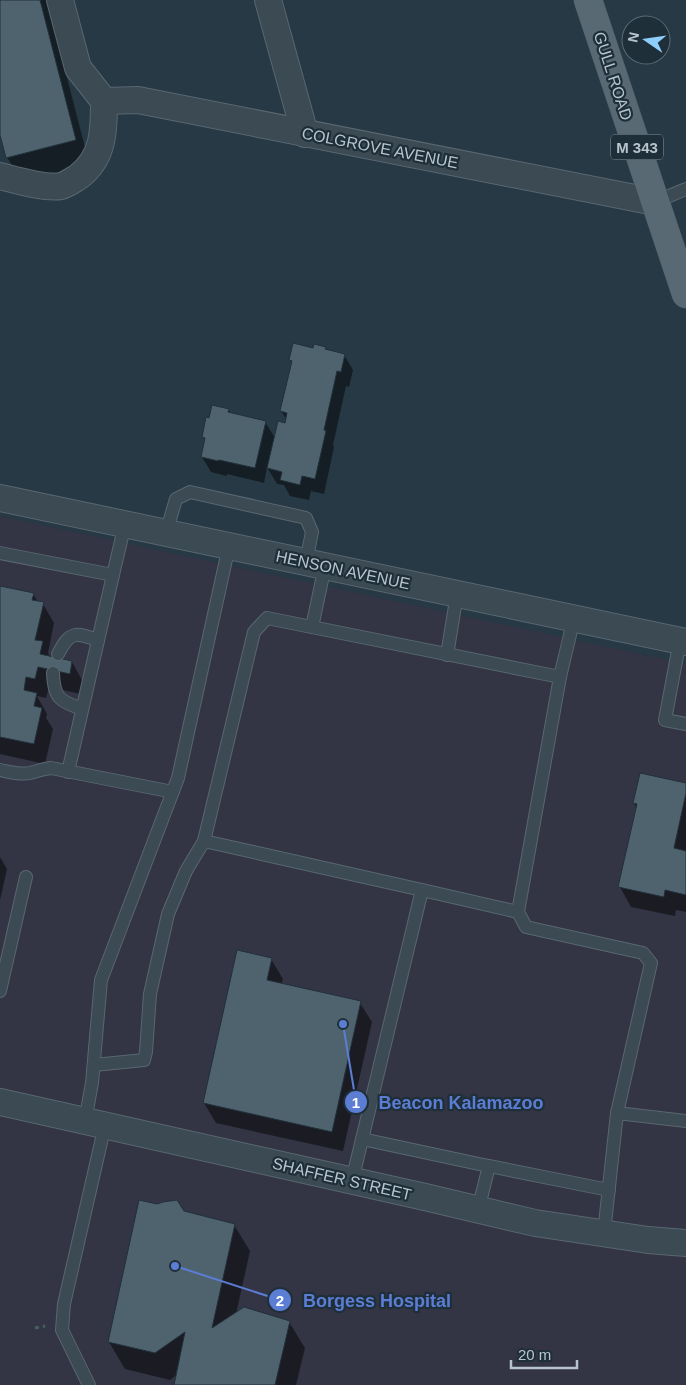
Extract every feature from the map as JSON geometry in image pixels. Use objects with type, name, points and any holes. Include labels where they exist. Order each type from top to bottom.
[{"type":"main road","name":"GULL ROAD","points":[[588,0],[686,294]]},
{"type":"street","points":[[0,176],[33,184],[61,186],[86,171],[94,162],[99,151],[104,126],[104,101],[78,68],[60,0]]},
{"type":"street","points":[[268,0],[305,134]]},
{"type":"street","name":"COLGROVE AVENUE","points":[[104,101],[138,100],[655,202]]},
{"type":"street","name":"HENSON AVENUE","points":[[0,498],[683,641]]},
{"type":"street","name":"SHAFFER STREET","points":[[0,1102],[535,1223],[648,1240],[686,1243]]},
{"type":"lane","points":[[655,202],[686,189]]},
{"type":"lane","points":[[166,533],[176,499],[190,492],[306,518],[312,532],[315,564],[312,627]]},
{"type":"lane","points":[[68,772],[125,524]]},
{"type":"lane","points":[[89,1385],[62,1330],[64,1304],[95,1123],[92,1083],[101,980],[178,778],[229,546]]},
{"type":"lane","points":[[0,553],[113,575]]},
{"type":"lane","points":[[447,655],[457,594]]},
{"type":"lane","points":[[94,1065],[144,1060],[150,994],[168,914],[186,871],[204,841],[254,632],[267,618],[560,677]]},
{"type":"lane","points":[[574,618],[560,677],[518,912],[526,927],[643,953],[652,963],[617,1113],[604,1233]]},
{"type":"lane","points":[[58,654],[67,639],[74,635],[84,635],[98,640]]},
{"type":"lane","points":[[683,641],[665,720],[686,724]]},
{"type":"lane","points":[[53,673],[54,686],[58,696],[65,702],[82,709]]},
{"type":"lane","points":[[0,770],[17,774],[51,768],[172,792]]},
{"type":"lane","points":[[204,841],[518,912]]},
{"type":"lane","points":[[0,991],[26,877]]},
{"type":"lane","points":[[352,1181],[422,890]]},
{"type":"lane","points":[[617,1113],[686,1121]]},
{"type":"lane","points":[[362,1139],[609,1190]]},
{"type":"lane","points":[[478,1210],[489,1166]]},
{"type":"path","points":[[35,1328],[45,1326]]},
{"type":"shaded area","points":[[0,516],[686,664],[686,1385],[0,1385]]},
{"type":"building","points":[[0,0],[40,0],[76,140],[6,158],[0,135]]},
{"type":"building","points":[[293,343],[313,348],[314,344],[345,354],[341,372],[337,371],[315,479],[302,476],[300,485],[280,480],[282,472],[267,468],[278,421],[285,423],[287,413],[280,411],[292,361],[289,360]]},
{"type":"building","points":[[212,405],[229,409],[228,412],[266,421],[255,468],[201,457],[205,438],[202,437],[206,417],[209,418]]},
{"type":"building","points":[[0,586],[34,593],[32,600],[44,602],[35,640],[43,641],[40,654],[72,661],[70,674],[38,667],[35,679],[26,677],[24,690],[37,693],[34,706],[42,708],[34,744],[0,737]]},
{"type":"building","points":[[640,773],[686,783],[686,793],[674,848],[686,851],[686,895],[665,890],[664,897],[618,887],[637,804],[633,803]]},
{"type":"building","points":[[237,950],[272,958],[267,980],[361,1001],[332,1132],[203,1103]]},
{"type":"building","points":[[139,1200],[157,1204],[177,1200],[184,1211],[235,1224],[212,1328],[244,1307],[290,1321],[275,1385],[174,1385],[185,1332],[155,1353],[108,1342]]},
{"type":"place","name":"Beacon Kalamazoo","points":[[343,1024]]},
{"type":"place","name":"Borgess Hospital","points":[[175,1266]]}]
